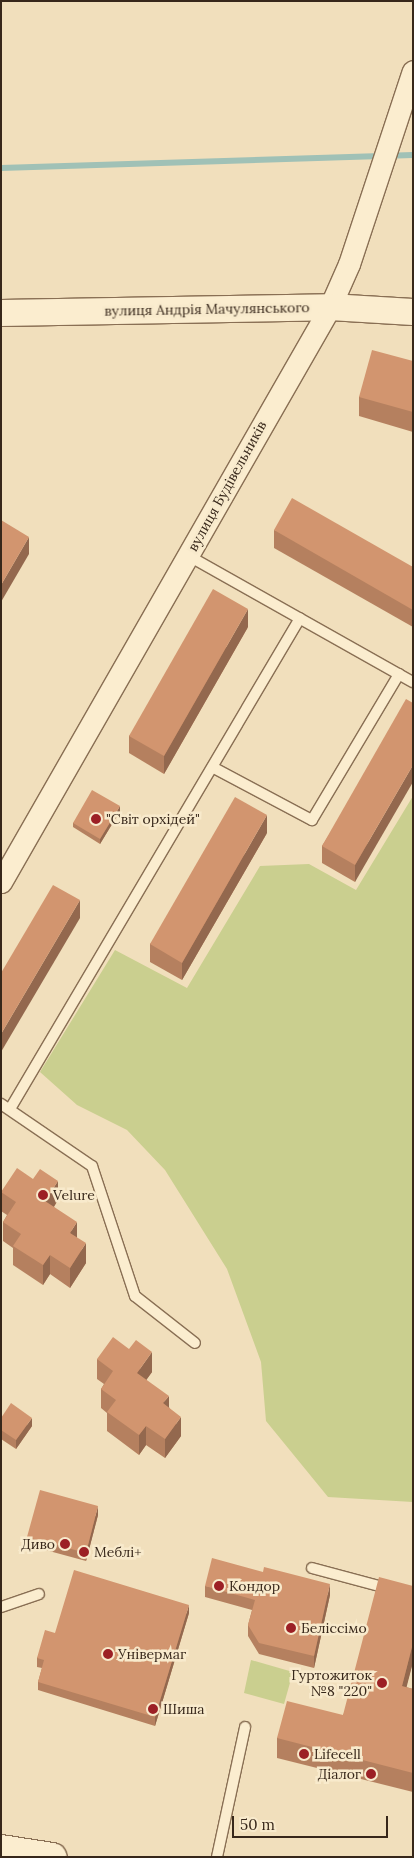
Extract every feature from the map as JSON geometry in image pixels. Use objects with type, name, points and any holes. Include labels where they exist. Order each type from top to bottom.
[{"type":"main road","points":[[1,1849],[52,1857]]},
{"type":"street","name":"вулиця Будівельників","points":[[1,882],[330,307],[354,248],[413,71]]},
{"type":"street","name":"вулиця Андрія Мачулянського","points":[[1,312],[330,307],[413,312]]},
{"type":"lane","points":[[189,556],[413,682]]},
{"type":"lane","points":[[195,1344],[135,1296],[92,1166],[6,1107],[214,768],[300,618]]},
{"type":"lane","points":[[214,768],[312,820],[399,674]]},
{"type":"lane","points":[[312,1568],[413,1595]]},
{"type":"lane","points":[[1,1607],[39,1594]]},
{"type":"lane","points":[[217,1857],[245,1727]]},
{"type":"green space","points":[[413,796],[413,1502],[328,1497],[266,1421],[261,1362],[227,1269],[165,1170],[127,1130],[77,1105],[40,1072],[115,950],[187,988],[260,866],[309,864],[356,890]]},
{"type":"green space","points":[[251,1660],[293,1672],[284,1704],[244,1693]]},
{"type":"building","points":[[372,350],[413,361],[413,412],[359,397]]},
{"type":"building","points":[[292,498],[413,567],[413,610],[274,530]]},
{"type":"building","points":[[1,520],[29,537],[1,585]]},
{"type":"building","points":[[213,589],[248,609],[164,756],[129,736]]},
{"type":"building","points":[[406,699],[413,703],[413,765],[355,865],[322,846]]},
{"type":"building","name":"\"Світ орхідей\"","points":[[92,790],[120,806],[100,839],[73,823]]},
{"type":"building","points":[[235,797],[267,815],[182,963],[150,944]]},
{"type":"building","points":[[53,885],[80,900],[1,1034],[1,973]]},
{"type":"building","points":[[17,1168],[33,1179],[40,1169],[58,1181],[45,1201],[77,1222],[70,1233],[86,1243],[70,1268],[50,1255],[43,1265],[13,1246],[21,1234],[3,1222],[16,1202],[1,1192]]},
{"type":"building","points":[[113,1337],[129,1349],[136,1340],[152,1352],[137,1373],[169,1396],[163,1403],[181,1417],[165,1439],[146,1426],[139,1435],[107,1412],[116,1400],[101,1389],[113,1371],[97,1359]]},
{"type":"building","points":[[11,1403],[32,1418],[16,1440],[1,1430],[1,1418]]},
{"type":"building","points":[[40,1490],[98,1506],[86,1553],[27,1537]]},
{"type":"building","points":[[212,1558],[263,1572],[264,1567],[330,1584],[314,1656],[259,1643],[248,1625],[255,1600],[205,1586]]},
{"type":"building","name":"Універмаг","points":[[74,1570],[189,1605],[155,1717],[38,1682],[44,1660],[37,1658],[45,1630],[55,1633]]},
{"type":"building","name":"Гуртожиток №8 \"220\"","points":[[379,1577],[413,1586],[413,1643],[402,1686],[413,1689],[413,1773],[277,1738],[287,1701],[343,1715]]},
{"type":"waterway","points":[[1,168],[413,155]]},
{"type":"place","name":"\"Світ орхідей\"","points":[[96,819]]},
{"type":"place","name":"Velure","points":[[43,1195]]},
{"type":"place","name":"Диво","points":[[65,1544]]},
{"type":"place","name":"Меблі+","points":[[84,1552]]},
{"type":"place","name":"Кондор","points":[[219,1586]]},
{"type":"place","name":"Беліссімо","points":[[291,1628]]},
{"type":"place","name":"Універмаг","points":[[108,1654]]},
{"type":"place","name":"Гуртожиток №8 \"220\"","points":[[382,1683]]},
{"type":"place","name":"Шиша","points":[[153,1709]]},
{"type":"place","name":"Lifecell","points":[[304,1754]]},
{"type":"place","name":"Діалог","points":[[371,1774]]}]
